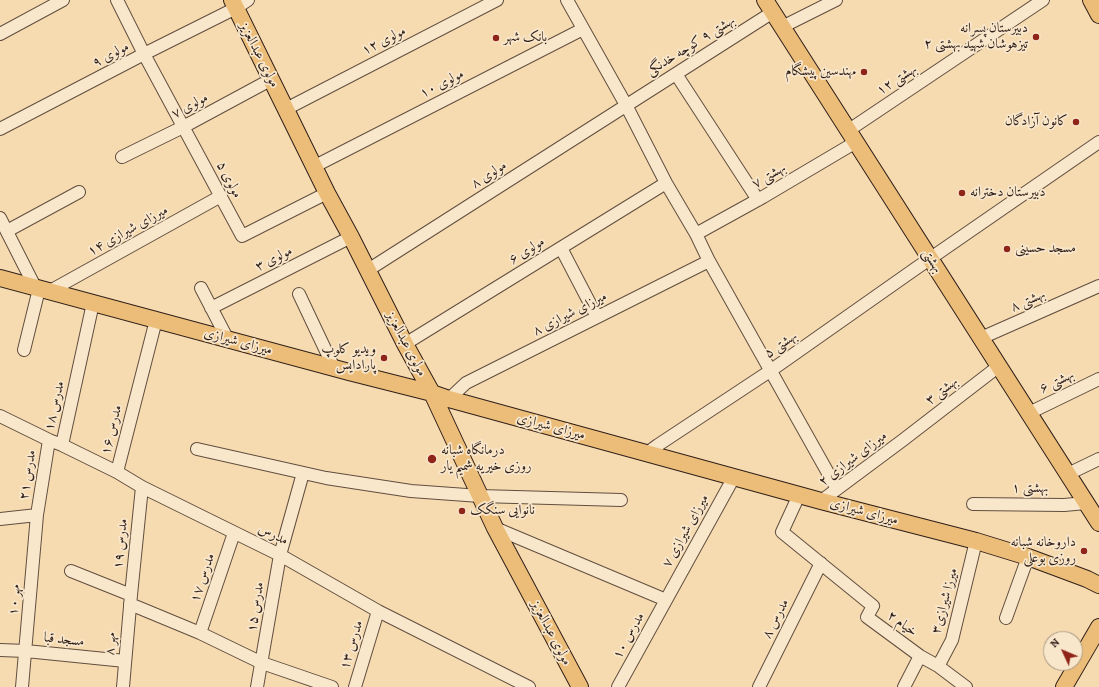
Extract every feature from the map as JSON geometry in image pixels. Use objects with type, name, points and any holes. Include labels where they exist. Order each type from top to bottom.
[{"type":"main road","points":[[1091,0],[1099,15]]},
{"type":"main road","name":"مولوی عبدالعزیز","points":[[238,2],[272,79],[327,193],[432,393],[495,528],[580,687]]},
{"type":"main road","name":"بهشتی","points":[[769,6],[1099,523]]},
{"type":"main road","name":"میرزای شیرازی","points":[[0,278],[228,340],[432,393],[647,454],[821,501],[976,541],[1028,557],[1099,585]]},
{"type":"main road","points":[[1064,687],[1099,627]]},
{"type":"street","points":[[0,34],[63,0]]},
{"type":"street","name":"مولوی ۵","points":[[117,0],[144,54],[242,236],[327,193]]},
{"type":"street","name":"مولوی ۱۲","points":[[286,109],[497,0]]},
{"type":"street","points":[[567,0],[626,105],[666,183],[696,234],[709,261],[837,489]]},
{"type":"street","points":[[782,27],[836,0]]},
{"type":"street","name":"بهشتی ۱۲","points":[[852,136],[962,55],[1044,0]]},
{"type":"street","name":"مولوی ۹","points":[[0,129],[144,54],[238,2]]},
{"type":"street","name":"بهشتی ۹ کوچه خدنگی","points":[[626,105],[676,74],[769,6]]},
{"type":"street","name":"مولوی ۱۰","points":[[315,166],[583,29]]},
{"type":"street","points":[[676,74],[758,200]]},
{"type":"street","name":"مولوی ۷","points":[[122,157],[183,127],[272,79]]},
{"type":"street","name":"مولوی ۸","points":[[368,270],[626,105]]},
{"type":"street","name":"بهشتی ۷","points":[[696,234],[758,200],[852,136]]},
{"type":"street","name":"بهشتی ۵","points":[[647,454],[658,445],[770,371],[930,258],[1099,142]]},
{"type":"street","name":"مولوی ۶","points":[[405,344],[666,183]]},
{"type":"street","points":[[7,231],[79,192]]},
{"type":"street","name":"میرزای شیرازی ۱۴","points":[[41,289],[221,196]]},
{"type":"street","points":[[0,218],[41,289],[24,350]]},
{"type":"street","name":"مولوی ۳","points":[[211,308],[351,237]]},
{"type":"street","points":[[561,248],[597,317]]},
{"type":"street","name":"میرزای شیرازی ۸","points":[[450,399],[466,383],[709,261]]},
{"type":"street","name":"بهشتی ۸","points":[[981,338],[1099,286]]},
{"type":"street","points":[[201,288],[228,340]]},
{"type":"street","points":[[299,294],[334,368]]},
{"type":"street","name":"مدرس ۱۸","points":[[62,445],[93,303]]},
{"type":"street","name":"مدرس ۱۶","points":[[117,472],[156,320]]},
{"type":"street","name":"بهشتی ۳","points":[[902,440],[999,366]]},
{"type":"street","name":"بهشتی ۶","points":[[1029,413],[1099,379]]},
{"type":"street","name":"مدرس","points":[[0,416],[117,472],[142,488],[280,555],[378,611],[529,687]]},
{"type":"street","name":"مدرس ۲۱","points":[[37,515],[49,440]]},
{"type":"street","name":"میرزای شیرازی ۲","points":[[821,501],[902,440]]},
{"type":"street","points":[[197,449],[326,478],[410,491],[480,496],[621,500]]},
{"type":"street","points":[[1068,474],[1099,459]]},
{"type":"street","name":"مدرس ۱۵","points":[[258,687],[280,555],[303,473]]},
{"type":"street","name":"میرزای شیرازی ۷","points":[[666,600],[734,477]]},
{"type":"street","name":"مدرس ۱۹","points":[[130,600],[142,488]]},
{"type":"street","name":"خیام ۲","points":[[799,495],[782,532],[872,606],[867,617],[920,656],[938,666],[966,687]]},
{"type":"street","name":"بهشتی ۱","points":[[973,504],[1086,503]]},
{"type":"street","points":[[0,519],[37,515]]},
{"type":"street","name":"مهر ۱۰","points":[[22,687],[37,515]]},
{"type":"street","points":[[495,528],[666,600]]},
{"type":"street","name":"مدرس ۱۷","points":[[200,633],[234,533]]},
{"type":"street","name":"میرزا شیرازی۳","points":[[938,666],[952,640],[976,541]]},
{"type":"street","points":[[1006,618],[1028,557]]},
{"type":"street","name":"مدرس ۸","points":[[758,687],[821,564]]},
{"type":"street","points":[[71,571],[262,663],[332,687]]},
{"type":"street","name":"مهر ۸","points":[[123,687],[130,600]]},
{"type":"street","name":"مدرس ۱۰","points":[[618,687],[666,600]]},
{"type":"street","name":"مدرس ۱۳","points":[[355,687],[378,611]]},
{"type":"street","name":"مسجد قبا","points":[[0,650],[26,651],[125,661]]},
{"type":"street","points":[[904,687],[920,656]]},
{"type":"place","name":"دبیرستان پسرانه تیزهوشان شهید بهشتی ۲","points":[[1036,37]]},
{"type":"place","name":"بانک شهر","points":[[496,38]]},
{"type":"place","name":"مهندسین پیشگام","points":[[864,72]]},
{"type":"place","name":"کانون آزادگان","points":[[1076,122]]},
{"type":"place","name":"دبیرستان دخترانه","points":[[962,193]]},
{"type":"place","name":"مسجد حسینی","points":[[1007,249]]},
{"type":"place","name":"ویدیو کلوپ پارادایس","points":[[384,358]]},
{"type":"place","name":"درمانگاه شبانه روزی خیریه شمیم یار","points":[[432,459]]},
{"type":"place","name":"نانوایی سنگک","points":[[462,511]]},
{"type":"place","name":"داروخانه شبانه روزی بوعلی","points":[[1084,551]]}]
